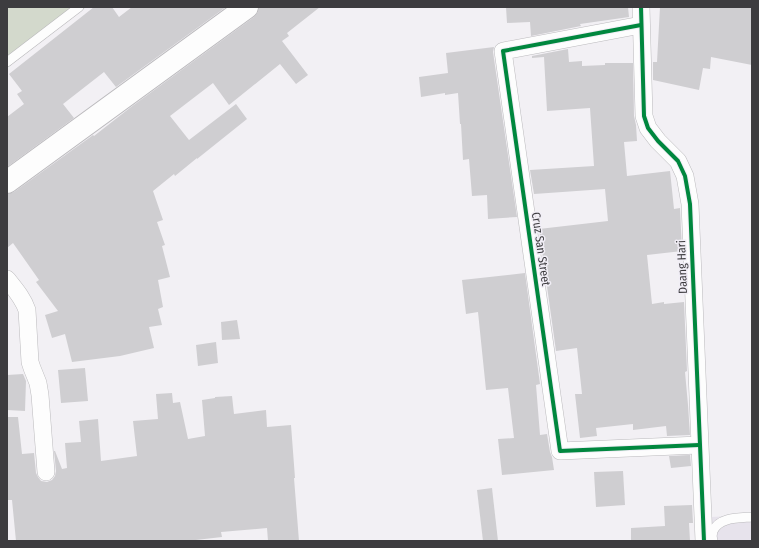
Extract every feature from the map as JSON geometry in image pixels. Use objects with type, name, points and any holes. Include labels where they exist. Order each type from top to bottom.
[{"type":"street","points":[[7,182],[247,7]]},
{"type":"street","name":"Daang Hari","points":[[641,7],[644,116],[648,128],[658,141],[678,160],[685,176],[690,204],[704,541]]},
{"type":"street","name":"Cruz San Street","points":[[641,25],[503,51],[560,451],[699,445]]},
{"type":"street","points":[[7,279],[22,298],[27,310],[30,362],[38,384],[40,395],[46,472]]},
{"type":"lane","points":[[7,62],[79,7]]},
{"type":"lane","points":[[713,541],[712,532],[717,526],[726,520],[752,517]]},
{"type":"shaded area","points":[[7,7],[86,7],[7,68]]},
{"type":"shaded area","points":[[752,515],[752,541],[713,541],[711,517]]},
{"type":"building","points":[[94,7],[112,7],[119,17],[132,7],[226,7],[116,87],[104,72],[63,104],[74,118],[7,167],[7,117],[24,104],[17,94],[22,91],[9,74]]},
{"type":"building","points":[[259,7],[320,7],[287,33],[289,36],[282,41],[308,75],[296,84],[280,64],[229,105],[213,83],[170,116],[189,140],[236,104],[247,119],[175,176],[174,174],[153,191],[163,220],[157,222],[165,245],[162,246],[170,277],[158,280],[163,307],[158,309],[162,325],[149,327],[154,348],[120,356],[72,362],[65,334],[52,338],[45,315],[58,311],[36,282],[39,280],[13,243],[7,248],[7,194],[14,192],[93,135],[94,136],[254,17],[258,12]]},
{"type":"building","points":[[506,7],[628,7],[629,17],[580,24],[581,26],[531,36],[530,22],[507,23]]},
{"type":"building","points":[[660,7],[752,7],[752,65],[711,57],[710,69],[703,68],[699,90],[653,80],[653,62],[657,62]]},
{"type":"building","points":[[494,47],[493,52],[517,217],[488,219],[487,195],[472,196],[469,159],[463,160],[458,93],[445,95],[445,93],[421,97],[419,77],[448,73],[446,53]]},
{"type":"building","points":[[568,49],[569,62],[582,61],[582,66],[605,65],[605,63],[633,63],[634,116],[637,141],[624,142],[627,176],[670,171],[674,209],[680,208],[682,251],[647,255],[652,304],[664,302],[664,304],[684,302],[687,371],[685,372],[690,435],[667,436],[666,426],[633,430],[633,424],[596,428],[597,436],[580,438],[575,394],[582,394],[577,348],[556,351],[539,229],[608,221],[605,189],[534,194],[530,170],[594,166],[590,108],[547,111],[544,57],[532,58],[532,56]]},
{"type":"building","points":[[525,273],[540,384],[536,385],[540,435],[547,434],[554,470],[502,475],[498,439],[514,438],[508,388],[486,390],[478,312],[466,314],[462,280]]},
{"type":"building","points":[[237,320],[240,339],[222,340],[221,322]]},
{"type":"building","points":[[216,342],[218,363],[198,366],[196,345]]},
{"type":"building","points":[[85,368],[88,401],[61,403],[58,370]]},
{"type":"building","points":[[23,374],[26,381],[25,411],[7,410],[7,375]]},
{"type":"building","points":[[172,393],[173,403],[180,402],[188,439],[205,436],[202,400],[215,397],[232,396],[234,414],[266,410],[267,427],[291,425],[299,541],[268,541],[267,528],[221,532],[222,537],[187,541],[16,541],[12,500],[7,500],[7,417],[18,417],[22,454],[34,453],[36,473],[41,481],[47,482],[52,480],[55,476],[54,451],[62,469],[67,468],[65,443],[81,442],[79,421],[98,419],[101,461],[137,456],[133,421],[158,419],[156,394]]},
{"type":"building","points":[[690,455],[691,466],[671,468],[669,456]]},
{"type":"building","points":[[623,471],[625,505],[596,507],[594,472]]},
{"type":"building","points":[[492,488],[498,541],[483,541],[477,490]]},
{"type":"building","points":[[692,505],[693,523],[689,523],[690,541],[631,541],[631,528],[665,526],[664,506]]},
{"type":"cycle path","points":[[641,7],[644,116],[648,128],[658,141],[678,161],[685,176],[690,204],[704,541]]},
{"type":"cycle path","points":[[641,25],[503,51],[560,451],[699,445]]}]
